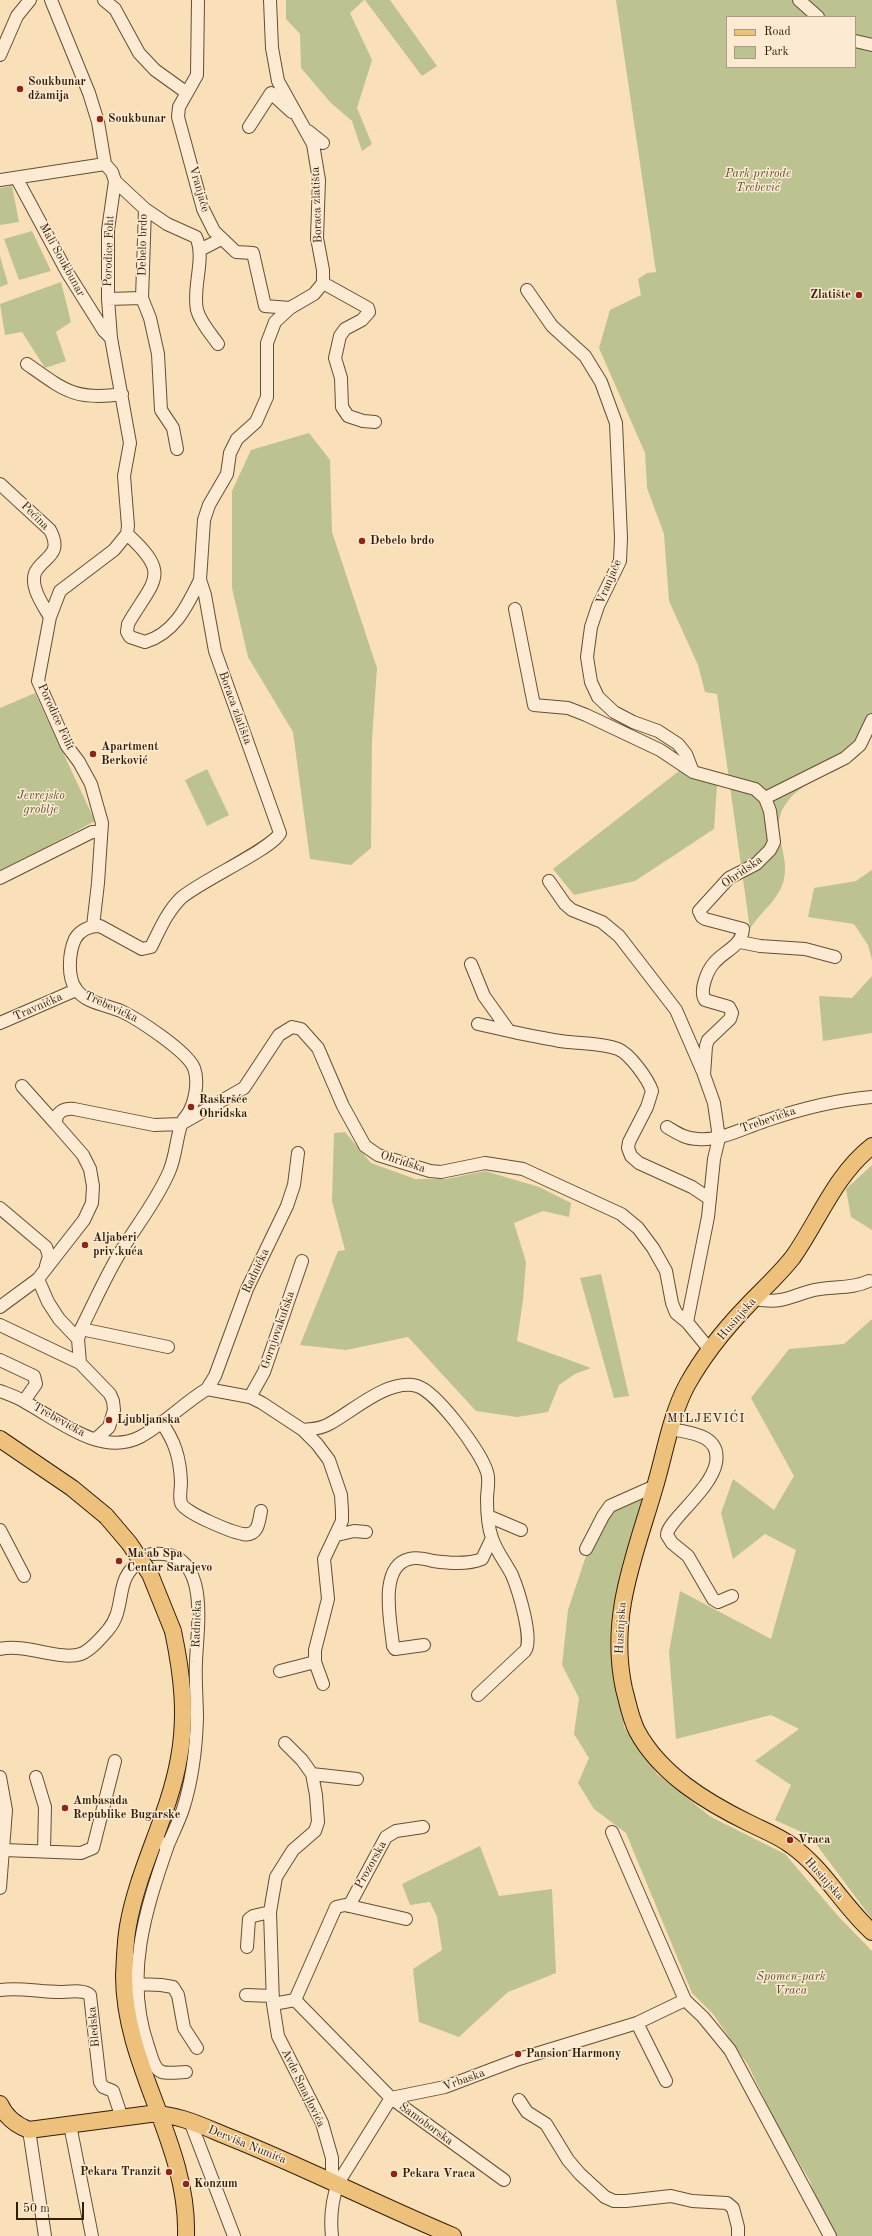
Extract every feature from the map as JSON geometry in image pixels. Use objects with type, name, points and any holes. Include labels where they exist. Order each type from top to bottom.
[{"type":"main road","name":"Husinjska","points":[[872,1146],[836,1186],[792,1258],[710,1350],[687,1386],[672,1429],[625,1588],[619,1632],[620,1670],[631,1717],[638,1733],[655,1758],[689,1787],[740,1818],[792,1846],[826,1879],[853,1913],[872,1932]]},
{"type":"main road","points":[[0,1439],[72,1488],[106,1516],[129,1543],[150,1574],[173,1631],[182,1680],[183,1732],[162,1843],[128,1925],[125,1950],[125,1988],[128,2020],[135,2046],[160,2114],[181,2183],[186,2236]]},
{"type":"main road","points":[[0,2104],[3,2111],[17,2126],[29,2130]]},
{"type":"main road","name":"Derviša Numića","points":[[29,2130],[160,2114],[190,2121],[335,2182],[434,2232],[453,2236]]},
{"type":"street","points":[[0,55],[18,16],[30,0]]},
{"type":"street","points":[[51,0],[89,93],[98,122],[105,164],[112,172],[115,181]]},
{"type":"street","points":[[104,0],[116,9],[126,32],[139,53],[155,70],[187,93]]},
{"type":"street","name":"Vranjače","points":[[198,0],[198,75],[179,107],[178,117],[203,209],[214,231],[236,252],[253,254],[265,306],[290,308]]},
{"type":"street","name":"Boraca zlatišta","points":[[127,534],[148,554],[156,572],[154,583],[128,624],[127,632],[130,637],[145,642],[165,634],[185,611],[200,580],[204,520],[209,505],[226,474],[230,453],[237,439],[256,422],[267,397],[267,343],[275,322],[290,308],[314,294],[323,283],[323,270],[317,238],[319,180],[313,144],[278,81],[274,66],[270,0]]},
{"type":"street","points":[[799,0],[817,16]]},
{"type":"street","points":[[856,41],[872,45]]},
{"type":"street","points":[[249,127],[271,93],[303,125]]},
{"type":"street","name":"Boraca zlatišta","points":[[303,125],[323,144]]},
{"type":"street","points":[[0,180],[17,179],[105,164]]},
{"type":"street","name":"Mali Soukbunar","points":[[17,179],[67,272],[104,331],[111,338]]},
{"type":"street","name":"Debelo brdo","points":[[115,181],[145,209],[142,298],[150,318],[158,354],[161,410],[173,428],[177,449]]},
{"type":"street","name":"Porodice Foht","points":[[93,926],[102,824],[91,784],[79,762],[67,746],[38,681],[50,617],[60,591],[114,550],[127,534],[128,526],[124,470],[130,443],[111,338],[108,299],[108,230],[115,181]]},
{"type":"street","points":[[145,209],[167,224],[196,237],[200,250],[196,291],[197,311],[203,323],[218,344]]},
{"type":"street","points":[[200,250],[221,238]]},
{"type":"street","points":[[323,283],[368,308],[369,312],[367,317],[345,329],[340,336],[335,358],[342,378],[342,407],[348,416],[363,422],[375,422]]},
{"type":"street","name":"Vranjače","points":[[527,290],[552,326],[585,356],[601,382],[616,423],[621,538],[620,561],[598,606],[591,627],[587,657],[591,682],[598,698],[614,712],[633,722],[658,732],[678,744],[686,754],[693,772]]},
{"type":"street","points":[[108,299],[142,298]]},
{"type":"street","points":[[27,364],[54,383],[75,394],[98,398],[122,394]]},
{"type":"street","name":"Pećina","points":[[0,484],[50,530],[54,538],[51,557],[38,570],[34,582],[50,617]]},
{"type":"street","name":"Boraca zlatišta","points":[[93,926],[100,926],[142,949],[147,949],[151,947],[170,910],[182,897],[202,882],[271,844],[280,833],[215,651],[205,595],[200,580]]},
{"type":"street","points":[[515,609],[534,706],[568,708],[586,715],[660,750],[693,772],[755,789],[765,798],[845,758],[860,745],[872,720]]},
{"type":"street","name":"Ohridska","points":[[740,942],[743,929],[705,918],[699,911],[729,878],[756,864],[770,850],[774,842],[770,811],[765,798]]},
{"type":"street","points":[[0,878],[92,832],[101,832]]},
{"type":"street","points":[[549,880],[565,904],[572,910],[602,922],[619,936],[676,1010],[714,1103],[719,1138],[714,1159],[710,1199],[687,1322]]},
{"type":"street","name":"Trebevićka","points":[[80,1334],[117,1257],[152,1208],[170,1171],[181,1124],[192,1106],[196,1076],[192,1064],[176,1048],[143,1022],[120,1011],[86,998],[76,990],[71,981],[70,971],[74,941],[78,933],[93,926]]},
{"type":"street","points":[[704,1076],[706,1046],[708,1040],[730,1019],[732,1013],[729,1007],[705,1000],[702,992],[713,964],[740,942],[760,946],[805,949],[835,957]]},
{"type":"street","points":[[471,964],[484,996],[509,1031]]},
{"type":"street","name":"Travnička","points":[[0,1023],[76,990]]},
{"type":"street","points":[[478,1024],[509,1031],[619,1050],[640,1071],[652,1091],[647,1107],[629,1142],[628,1148],[632,1156],[639,1163],[692,1187],[710,1199]]},
{"type":"street","name":"Ohridska","points":[[181,1124],[244,1088],[279,1035],[292,1027],[301,1029],[318,1048],[343,1106],[365,1146],[391,1160],[430,1171],[441,1172],[485,1163],[523,1170],[620,1214],[638,1228],[653,1248],[666,1272],[672,1304],[676,1313],[687,1322],[710,1350]]},
{"type":"street","points":[[0,1307],[41,1275],[84,1220],[92,1203],[93,1186],[90,1170],[82,1155],[22,1086]]},
{"type":"street","name":"Trebevićka","points":[[667,1127],[685,1138],[699,1140],[719,1138],[748,1126],[807,1107],[872,1097]]},
{"type":"street","points":[[56,1124],[60,1112],[68,1109],[154,1124],[181,1124]]},
{"type":"street","name":"Radnička","points":[[207,1389],[214,1376],[247,1289],[287,1206],[294,1185],[298,1153]]},
{"type":"street","points":[[0,1208],[48,1249],[48,1260],[41,1275],[48,1302],[59,1319],[80,1334],[168,1347]]},
{"type":"street","name":"Gornjovakufska","points":[[250,1397],[264,1372],[302,1261]]},
{"type":"street","points":[[754,1299],[772,1302],[788,1300],[815,1290],[859,1286],[870,1281]]},
{"type":"street","name":"Trebevićka","points":[[0,1325],[80,1363],[110,1394],[113,1401],[114,1410],[109,1427],[96,1440],[73,1430],[24,1400],[0,1391]]},
{"type":"street","points":[[80,1334],[80,1363]]},
{"type":"street","name":"Trebevićka","points":[[0,1360],[34,1376],[36,1384],[24,1400]]},
{"type":"street","points":[[303,1430],[318,1429],[329,1425],[349,1411],[391,1389],[404,1386],[416,1386],[428,1393],[451,1416],[487,1471],[488,1516],[492,1538],[512,1576],[524,1612],[528,1645],[525,1651],[478,1695]]},
{"type":"street","points":[[96,1440],[125,1442],[141,1436],[207,1389],[250,1397],[303,1430],[329,1460],[341,1495],[342,1521],[337,1535],[324,1559],[328,1599],[315,1650],[315,1662],[323,1684]]},
{"type":"street","points":[[161,1422],[177,1450],[181,1466],[180,1502],[183,1508],[207,1520],[244,1534],[252,1534],[256,1530],[261,1511]]},
{"type":"street","points":[[672,1429],[705,1438],[712,1443],[717,1458],[709,1481],[691,1504],[670,1525],[667,1535],[672,1544],[688,1556],[713,1599],[718,1602],[732,1596]]},
{"type":"street","points":[[586,1549],[602,1516],[610,1506],[655,1486]]},
{"type":"street","points":[[488,1516],[521,1530]]},
{"type":"street","points":[[0,1530],[24,1576]]},
{"type":"street","points":[[337,1535],[354,1531],[366,1532]]},
{"type":"street","points":[[424,1645],[400,1649],[396,1649],[393,1646],[388,1596],[392,1574],[402,1562],[409,1558],[457,1563],[476,1562],[482,1559],[492,1538]]},
{"type":"street","name":"Radnička","points":[[0,1650],[16,1647],[61,1654],[80,1654],[92,1646],[117,1616],[124,1578],[132,1566],[151,1554],[166,1555],[182,1561],[191,1572],[198,1591],[200,1620],[195,1674],[197,1720],[190,1782],[183,1809],[162,1843]]},
{"type":"street","points":[[280,1670],[315,1662]]},
{"type":"street","name":"Avde Smajlovića","points":[[285,1743],[302,1760],[312,1774],[316,1795],[318,1822],[315,1831],[293,1850],[276,1877],[270,1912],[272,2000],[278,2036],[322,2123],[332,2158],[335,2182]]},
{"type":"street","points":[[4,1850],[81,1853],[93,1848],[115,1761]]},
{"type":"street","points":[[312,1774],[357,1779]]},
{"type":"street","points":[[0,1777],[6,1810],[0,1888]]},
{"type":"street","points":[[36,1777],[45,1807],[44,1851]]},
{"type":"street","name":"Prozorska","points":[[406,1919],[349,1906],[386,1837],[396,1831],[423,1827]]},
{"type":"street","points":[[612,1832],[685,2000],[703,2017],[730,2050],[830,2236]]},
{"type":"street","points":[[162,1843],[142,1930],[136,1984],[145,2037],[156,2068],[162,2073],[186,2072]]},
{"type":"street","points":[[295,2000],[334,1908],[349,1906]]},
{"type":"street","points":[[247,1947],[249,1919],[253,1916],[270,1912]]},
{"type":"street","points":[[136,1984],[173,1987],[178,1995],[184,2028],[197,2048]]},
{"type":"street","name":"Bledska","points":[[0,1990],[82,1992],[90,1995],[100,2082],[103,2088],[112,2091],[122,2118]]},
{"type":"street","points":[[246,1995],[272,2000],[295,2000],[391,2098]]},
{"type":"street","name":"Vrbaska","points":[[391,2098],[445,2087],[519,2059],[637,2023],[685,2000]]},
{"type":"street","points":[[637,2023],[666,2081]]},
{"type":"street","name":"Samoborska","points":[[335,2182],[391,2098],[504,2180]]},
{"type":"street","points":[[519,2100],[527,2112],[546,2124],[568,2160],[580,2174],[605,2197],[614,2200],[626,2201],[671,2196],[692,2201],[727,2203],[733,2208],[738,2227],[738,2236]]},
{"type":"street","points":[[190,2121],[234,2236]]},
{"type":"street","points":[[70,2125],[92,2236]]},
{"type":"street","points":[[29,2130],[45,2236]]},
{"type":"street","points":[[332,2236],[331,2224],[335,2182]]},
{"type":"green space","points":[[286,0],[364,0],[350,13],[372,60],[357,108],[372,144],[362,151],[352,121],[331,103],[301,68],[300,34],[286,19]]},
{"type":"green space","points":[[365,0],[390,0],[437,66],[422,76]]},
{"type":"green space","name":"Park prirode Trebević","points":[[616,0],[872,0],[872,727],[866,744],[855,759],[800,789],[785,805],[779,823],[785,869],[784,879],[782,886],[774,899],[750,929],[717,694],[705,692],[698,665],[669,601],[664,534],[647,488],[645,453],[599,348],[610,310],[641,295],[638,279],[647,273],[656,272]]},
{"type":"green space","points":[[12,186],[19,222],[0,225],[0,188]]},
{"type":"green space","points":[[32,231],[51,271],[19,280],[4,239]]},
{"type":"green space","points":[[0,256],[8,284],[0,287]]},
{"type":"green space","points":[[61,282],[71,322],[56,332],[66,361],[45,368],[22,332],[5,335],[0,304]]},
{"type":"green space","points":[[309,433],[330,460],[332,532],[377,668],[372,739],[371,848],[351,865],[310,859],[293,732],[248,657],[232,588],[232,491],[251,450]]},
{"type":"green space","name":"Jevrejsko groblje","points":[[35,693],[95,821],[0,872],[0,708]]},
{"type":"green space","points":[[207,769],[229,815],[207,826],[185,780]]},
{"type":"green space","points":[[679,771],[717,785],[714,829],[635,881],[574,895],[553,869]]},
{"type":"green space","points":[[872,870],[872,960],[868,945],[854,924],[808,917],[814,888],[856,881]]},
{"type":"green space","points":[[872,976],[872,1033],[823,1041],[819,996],[852,998]]},
{"type":"green space","points":[[345,1132],[371,1163],[415,1179],[447,1179],[485,1171],[539,1187],[571,1203],[569,1217],[543,1211],[514,1223],[526,1262],[523,1300],[517,1341],[591,1368],[575,1374],[559,1385],[548,1412],[517,1417],[476,1411],[408,1337],[346,1350],[300,1345],[338,1251],[345,1250],[332,1201],[334,1133]]},
{"type":"green space","points":[[872,1165],[872,1230],[851,1217],[846,1189]]},
{"type":"green space","points":[[601,1274],[629,1396],[614,1398],[580,1278]]},
{"type":"green space","points":[[872,1319],[872,1919],[810,1836],[775,1820],[791,1785],[755,1761],[799,1729],[771,1715],[676,1739],[669,1652],[680,1591],[771,1639],[796,1550],[765,1534],[733,1559],[721,1513],[733,1479],[774,1510],[794,1476],[751,1398],[789,1349],[844,1344]]},
{"type":"green space","name":"Spomen-park Vraca","points":[[643,1494],[635,1527],[619,1679],[624,1727],[657,1774],[711,1817],[785,1854],[838,1916],[872,1951],[872,2236],[827,2236],[810,2181],[777,2125],[748,2065],[713,2014],[692,1993],[626,1833],[594,1809],[578,1783],[589,1758],[574,1734],[579,1698],[562,1665],[568,1610],[589,1547],[608,1511]]},
{"type":"green space","points":[[480,1846],[499,1896],[552,1889],[556,1973],[508,1992],[459,2037],[419,2022],[413,1969],[442,1950],[437,1917],[430,1902],[410,1905],[402,1884]]},
{"type":"place","name":"Soukbunar džamija","points":[[20,89]]},
{"type":"place","name":"Soukbunar","points":[[100,119]]},
{"type":"place","name":"Zlatište","points":[[859,295]]},
{"type":"place","name":"Debelo brdo","points":[[362,541]]},
{"type":"place","name":"Apartment Berković","points":[[93,754]]},
{"type":"place","name":"Raskršće Ohridska","points":[[191,1107]]},
{"type":"place","name":"Aljaberi priv.kuća","points":[[85,1245]]},
{"type":"place","name":"Ljubljanska","points":[[109,1420]]},
{"type":"place","name":"Ma'ab Spa Centar Sarajevo","points":[[119,1561]]},
{"type":"place","name":"Ambasada Republike Bugarske","points":[[65,1808]]},
{"type":"place","name":"Vraca","points":[[790,1840]]},
{"type":"place","name":"Pansion Harmony","points":[[518,2054]]},
{"type":"place","name":"Pekara Tranzit","points":[[169,2172]]},
{"type":"place","name":"Pekara Vraca","points":[[394,2174]]},
{"type":"place","name":"Konzum","points":[[186,2184]]},
{"type":"district","name":"MILJEVIĆI","points":[[706,1419]]}]
